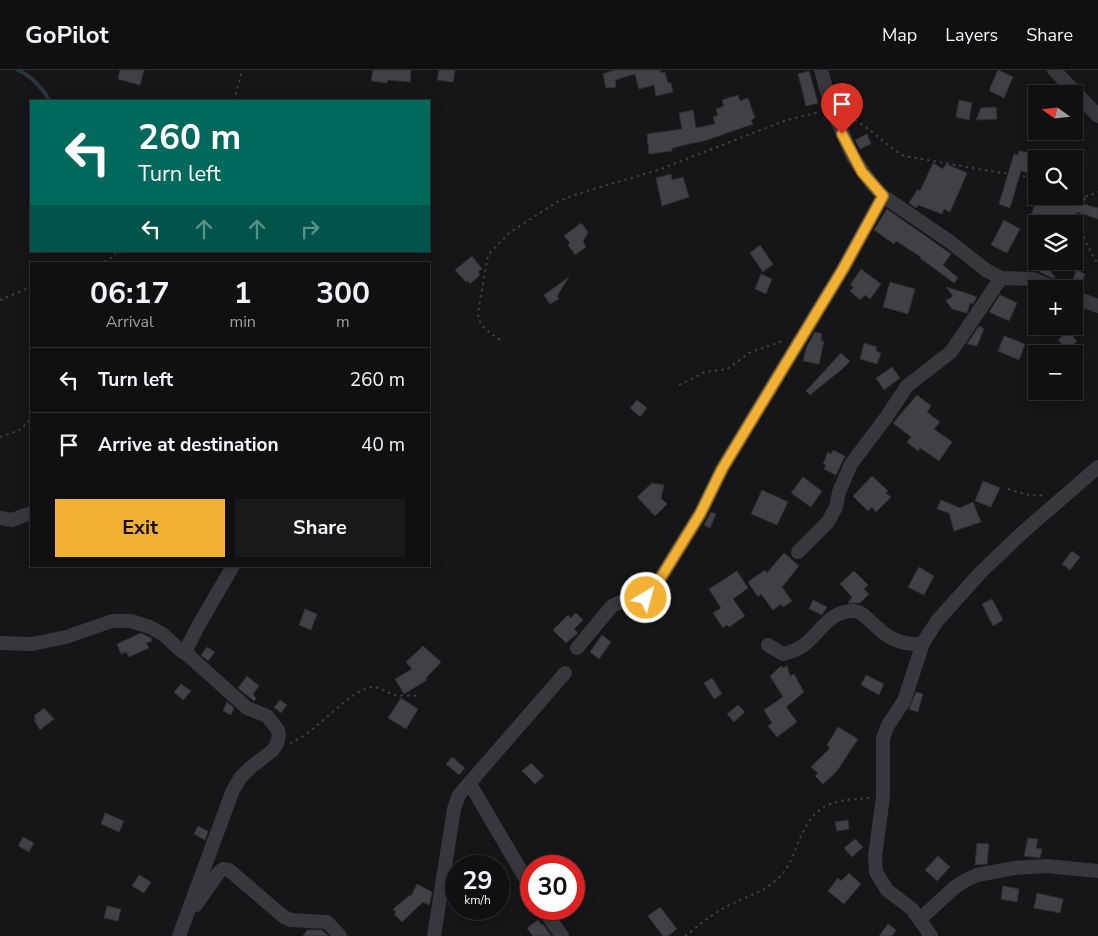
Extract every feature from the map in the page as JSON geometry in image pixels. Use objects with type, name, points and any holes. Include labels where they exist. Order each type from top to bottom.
[{"type":"street","points":[[821,70],[832,109],[853,157],[867,178],[883,196],[1000,278],[1034,280]]},
{"type":"street","points":[[1054,70],[1098,116]]},
{"type":"street","points":[[577,648],[612,606],[619,602],[646,598],[652,592],[700,514],[722,469],[843,269],[883,196]]},
{"type":"street","points":[[798,552],[828,522],[836,507],[839,492],[851,464],[907,386],[951,352],[1000,278]]},
{"type":"street","points":[[1083,300],[1098,306]]},
{"type":"street","points":[[932,936],[912,908],[887,890],[876,872],[875,856],[883,797],[883,738],[888,725],[904,700],[923,644],[937,621],[981,572],[1023,532],[1098,467]]},
{"type":"street","points":[[0,518],[12,520],[30,513]]},
{"type":"street","points":[[188,656],[187,648],[232,567]]},
{"type":"street","points":[[768,645],[783,654],[794,651],[804,645],[832,617],[840,613],[854,611],[860,612],[891,638],[911,645],[923,644]]},
{"type":"street","points":[[0,644],[32,644],[66,637],[112,621],[131,621],[150,627],[164,635],[247,708],[266,716],[278,730],[277,744],[272,751],[251,766],[233,790],[179,936]]},
{"type":"street","points":[[434,936],[454,809],[460,795],[565,673]]},
{"type":"street","points":[[470,784],[520,869]]},
{"type":"street","points":[[920,919],[955,887],[977,875],[1014,868],[1046,866],[1098,871]]},
{"type":"street","points":[[185,920],[219,872],[229,870],[284,917],[291,920],[326,922],[340,936]]},
{"type":"street","points":[[551,920],[562,936]]},
{"type":"path","points":[[234,100],[242,70]]},
{"type":"path","points":[[500,340],[479,322],[478,313],[488,255],[508,233],[557,202],[574,195],[658,170],[784,121],[832,109],[856,120],[892,149],[904,156],[1002,173],[1018,174],[1028,178]]},
{"type":"path","points":[[1098,192],[1085,198],[1080,222],[1090,252],[1098,264]]},
{"type":"path","points":[[103,262],[110,259],[116,252]]},
{"type":"path","points":[[0,300],[30,287]]},
{"type":"path","points":[[679,386],[705,372],[727,369],[751,352],[784,341]]},
{"type":"path","points":[[0,437],[20,430],[30,420]]},
{"type":"path","points":[[1008,490],[1038,496],[1052,492]]},
{"type":"path","points":[[277,744],[289,743],[304,736],[339,708],[349,697],[373,687],[396,695],[418,696]]},
{"type":"path","points":[[685,936],[719,911],[775,882],[786,871],[810,818],[819,810],[846,799],[883,797]]},
{"type":"building","points":[[120,70],[144,70],[140,85],[118,79]]},
{"type":"building","points":[[373,70],[411,70],[410,82],[388,80],[387,83],[371,81]]},
{"type":"building","points":[[439,70],[455,70],[453,82],[437,80]]},
{"type":"building","points":[[615,70],[660,70],[661,73],[665,72],[673,92],[656,96],[654,85],[639,89],[635,74],[615,80],[616,87],[606,88],[603,74]]},
{"type":"building","points":[[998,70],[1013,77],[1004,98],[990,91]]},
{"type":"building","points":[[809,71],[818,103],[806,106],[798,74]]},
{"type":"building","points":[[738,95],[740,101],[748,98],[755,118],[751,120],[753,124],[707,140],[672,148],[672,151],[649,154],[647,134],[682,129],[679,113],[693,110],[696,128],[715,124],[713,117],[718,115],[716,109],[724,106],[722,100]]},
{"type":"building","points":[[959,100],[972,103],[969,120],[956,117]]},
{"type":"building","points":[[996,107],[997,119],[976,120],[981,108]]},
{"type":"building","points":[[867,134],[871,144],[860,149],[855,140]]},
{"type":"building","points":[[1019,151],[1028,153],[1028,173],[1021,171],[1010,208],[999,204],[1014,154],[1018,155]]},
{"type":"building","points":[[933,163],[943,169],[946,164],[967,173],[950,212],[944,209],[942,214],[918,205],[916,208],[909,203],[918,189],[920,191]]},
{"type":"building","points":[[671,174],[672,180],[683,177],[689,197],[662,206],[656,178]]},
{"type":"building","points":[[1083,204],[1098,208],[1098,219],[1077,212],[1076,215],[1031,215],[1035,205]]},
{"type":"building","points":[[887,209],[951,254],[943,265],[958,278],[954,283],[921,257],[896,241],[894,244],[874,230]]},
{"type":"building","points":[[1004,220],[1020,229],[1007,253],[991,245]]},
{"type":"building","points":[[581,223],[588,232],[583,242],[586,247],[575,255],[568,245],[570,243],[564,236]]},
{"type":"building","points":[[760,245],[773,264],[763,272],[750,253]]},
{"type":"building","points":[[472,256],[482,269],[478,272],[480,275],[470,284],[455,270]]},
{"type":"building","points":[[861,269],[881,284],[870,299],[865,295],[860,300],[850,291],[854,287],[850,285]]},
{"type":"building","points":[[1041,270],[1050,270],[1055,277],[1054,279],[1040,272]]},
{"type":"building","points":[[1076,270],[1085,274],[1082,280],[1073,280]]},
{"type":"building","points":[[761,274],[772,279],[766,294],[755,289]]},
{"type":"building","points":[[569,277],[557,296],[559,299],[550,304],[544,295]]},
{"type":"building","points":[[890,282],[915,289],[908,314],[883,307]]},
{"type":"building","points":[[946,287],[977,297],[973,304],[970,303],[967,313],[952,309],[946,301],[953,296]]},
{"type":"building","points":[[1000,295],[1017,303],[1009,321],[989,312]]},
{"type":"building","points":[[979,326],[984,329],[977,346],[967,344]]},
{"type":"building","points":[[815,332],[822,334],[821,341],[824,341],[819,364],[803,361],[807,346]]},
{"type":"building","points":[[1064,335],[1072,335],[1077,341],[1073,345],[1062,345],[1058,340]]},
{"type":"building","points":[[1004,336],[1025,344],[1019,360],[998,351]]},
{"type":"building","points":[[864,343],[877,347],[876,351],[881,353],[877,364],[860,359]]},
{"type":"building","points":[[841,353],[850,361],[810,395],[806,391]]},
{"type":"building","points":[[892,367],[900,378],[884,390],[876,378]]},
{"type":"building","points":[[917,395],[931,406],[927,412],[940,422],[934,429],[952,442],[939,461],[920,448],[918,451],[907,442],[911,437],[893,423]]},
{"type":"building","points":[[637,400],[647,408],[640,417],[630,408]]},
{"type":"building","points":[[833,450],[845,456],[836,475],[824,469],[826,465],[823,464],[828,452],[831,454]]},
{"type":"building","points":[[872,476],[888,491],[886,493],[891,497],[876,512],[872,507],[868,511],[853,496]]},
{"type":"building","points":[[803,477],[822,491],[811,507],[791,493]]},
{"type":"building","points":[[983,481],[1000,488],[991,507],[975,501]]},
{"type":"building","points":[[652,483],[664,485],[661,498],[667,504],[655,516],[637,497]]},
{"type":"building","points":[[762,490],[788,502],[777,525],[751,514]]},
{"type":"building","points":[[941,500],[960,508],[973,502],[981,522],[954,531],[949,513],[937,509]]},
{"type":"building","points":[[711,512],[716,514],[710,528],[704,525]]},
{"type":"building","points":[[1072,551],[1080,557],[1070,570],[1062,564]]},
{"type":"building","points":[[784,553],[799,566],[782,587],[792,601],[783,607],[781,604],[773,610],[761,594],[758,597],[748,582],[765,570],[767,573]]},
{"type":"building","points":[[919,567],[934,576],[924,595],[908,587]]},
{"type":"building","points":[[737,571],[748,588],[733,599],[745,616],[729,627],[727,625],[723,628],[713,613],[721,608],[709,589]]},
{"type":"building","points":[[854,571],[868,585],[864,589],[869,594],[860,603],[848,603],[852,597],[840,584]]},
{"type":"building","points":[[992,599],[1003,620],[993,626],[982,604]]},
{"type":"building","points":[[813,600],[827,607],[822,615],[809,609]]},
{"type":"building","points":[[305,609],[317,614],[311,630],[299,625]]},
{"type":"building","points":[[576,613],[583,620],[574,629],[578,633],[566,643],[553,630],[568,615],[571,618]]},
{"type":"building","points":[[141,633],[151,638],[152,641],[146,643],[149,648],[129,657],[126,652],[121,654],[117,644]]},
{"type":"building","points":[[602,635],[611,642],[599,659],[590,652]]},
{"type":"building","points":[[423,646],[441,662],[426,678],[427,680],[404,694],[395,679],[412,669],[406,662]]},
{"type":"building","points":[[207,647],[215,652],[208,661],[201,655]]},
{"type":"building","points":[[781,666],[783,668],[787,666],[790,676],[794,674],[804,692],[786,707],[797,722],[777,737],[768,726],[772,723],[764,710],[783,697],[770,676]]},
{"type":"building","points":[[866,675],[884,684],[879,695],[861,685]]},
{"type":"building","points":[[247,676],[259,686],[253,694],[256,699],[254,701],[238,688]]},
{"type":"building","points":[[712,678],[722,694],[714,699],[704,683]]},
{"type":"building","points":[[181,684],[191,691],[183,700],[174,692]]},
{"type":"building","points":[[916,692],[923,694],[918,712],[909,709]]},
{"type":"building","points":[[401,698],[418,709],[406,729],[388,718]]},
{"type":"building","points":[[280,700],[287,705],[281,713],[274,707]]},
{"type":"building","points":[[227,702],[234,708],[231,715],[223,711]]},
{"type":"building","points":[[738,705],[745,712],[734,722],[727,714]]},
{"type":"building","points":[[44,708],[54,719],[40,730],[34,720],[36,719],[34,716]]},
{"type":"building","points":[[838,727],[858,739],[837,771],[823,784],[815,776],[818,773],[811,767],[830,748],[827,745]]},
{"type":"building","points":[[452,757],[465,768],[459,775],[446,764]]},
{"type":"building","points":[[531,763],[544,776],[535,784],[522,771]]},
{"type":"building","points":[[105,813],[124,821],[119,832],[101,824]]},
{"type":"building","points":[[848,820],[849,829],[837,831],[835,822]]},
{"type":"building","points":[[198,826],[208,831],[205,840],[194,834]]},
{"type":"building","points":[[23,837],[34,843],[29,852],[18,846]]},
{"type":"building","points":[[1028,838],[1038,839],[1036,848],[1042,849],[1040,858],[1024,856]]},
{"type":"building","points":[[855,839],[863,847],[852,857],[844,848]]},
{"type":"building","points":[[977,843],[989,844],[987,864],[975,865]]},
{"type":"building","points":[[938,856],[950,867],[937,881],[925,870]]},
{"type":"building","points":[[849,873],[861,884],[844,904],[828,891],[838,878],[841,881]]},
{"type":"building","points":[[139,875],[151,882],[144,893],[132,886]]},
{"type":"building","points":[[417,884],[432,892],[429,905],[423,902],[402,922],[394,914],[396,912],[393,909],[411,896]]},
{"type":"building","points":[[1003,886],[1019,889],[1017,902],[1001,899]]},
{"type":"building","points":[[1037,893],[1063,899],[1060,913],[1034,908]]},
{"type":"building","points":[[107,906],[121,909],[118,921],[104,918]]},
{"type":"building","points":[[660,907],[677,929],[668,936],[663,936],[648,916]]},
{"type":"building","points":[[538,920],[551,936],[533,936],[527,928]]},
{"type":"building","points":[[888,924],[896,930],[892,936],[879,936]]},
{"type":"building","points":[[307,930],[322,930],[328,936],[303,936]]},
{"type":"waterway","points":[[18,70],[36,83],[49,100]]},
{"type":"route","points":[[646,598],[652,592],[700,514],[722,469],[843,269],[883,196],[862,172],[842,134]]}]
